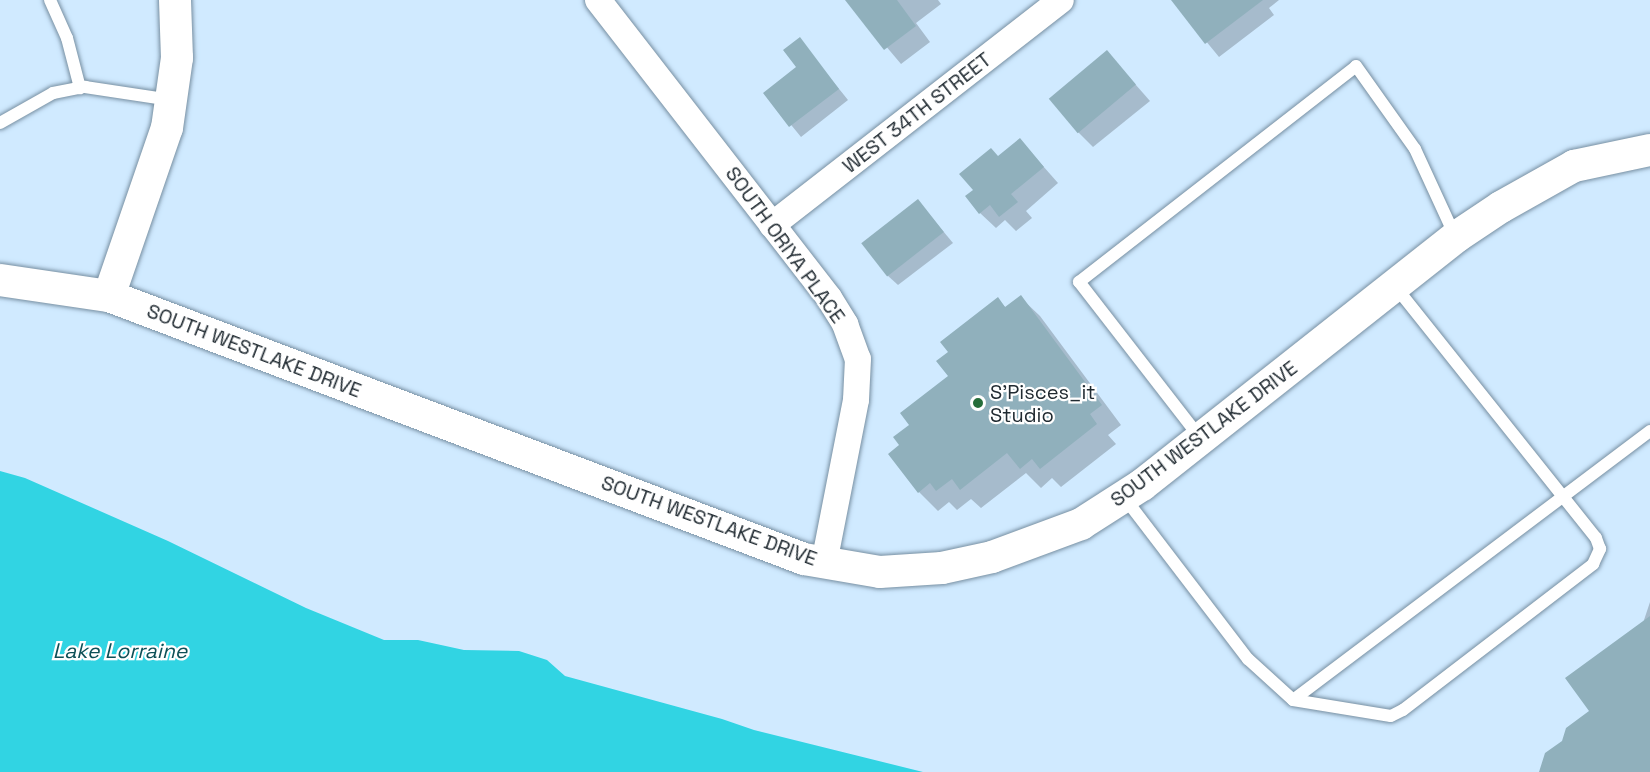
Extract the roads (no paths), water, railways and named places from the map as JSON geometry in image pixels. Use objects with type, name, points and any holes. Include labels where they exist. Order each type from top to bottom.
[{"type":"street","points":[[109,296],[167,128],[177,58],[175,0]]},
{"type":"street","name":"SOUTH ORIYA PLACE","points":[[598,0],[829,298],[845,324],[858,359],[856,400],[824,563]]},
{"type":"street","name":"WEST 34TH STREET","points":[[772,225],[1061,0]]},
{"type":"street","name":"SOUTH WESTLAKE DRIVE","points":[[0,280],[109,296],[804,559],[880,572],[942,568],[982,560],[1080,524],[1124,496],[1200,439],[1456,237],[1501,207],[1574,166],[1650,150]]},
{"type":"lane","points":[[50,0],[67,38],[80,88]]},
{"type":"lane","points":[[1200,439],[1079,282],[1356,66],[1415,150],[1456,237]]},
{"type":"lane","points":[[0,123],[53,93],[80,88],[172,100]]},
{"type":"lane","points":[[1124,496],[1248,659],[1293,700],[1391,716],[1403,710],[1593,564],[1600,549],[1596,538],[1395,286]]},
{"type":"lane","points":[[1293,700],[1650,431]]},
{"type":"water","name":"Lake Lorraine","points":[[0,471],[25,478],[168,541],[306,608],[384,640],[418,640],[464,650],[519,651],[547,660],[565,676],[754,730],[923,772],[0,772]]},
{"type":"place","name":"S'Pisces_it Studio","points":[[978,403]]}]
